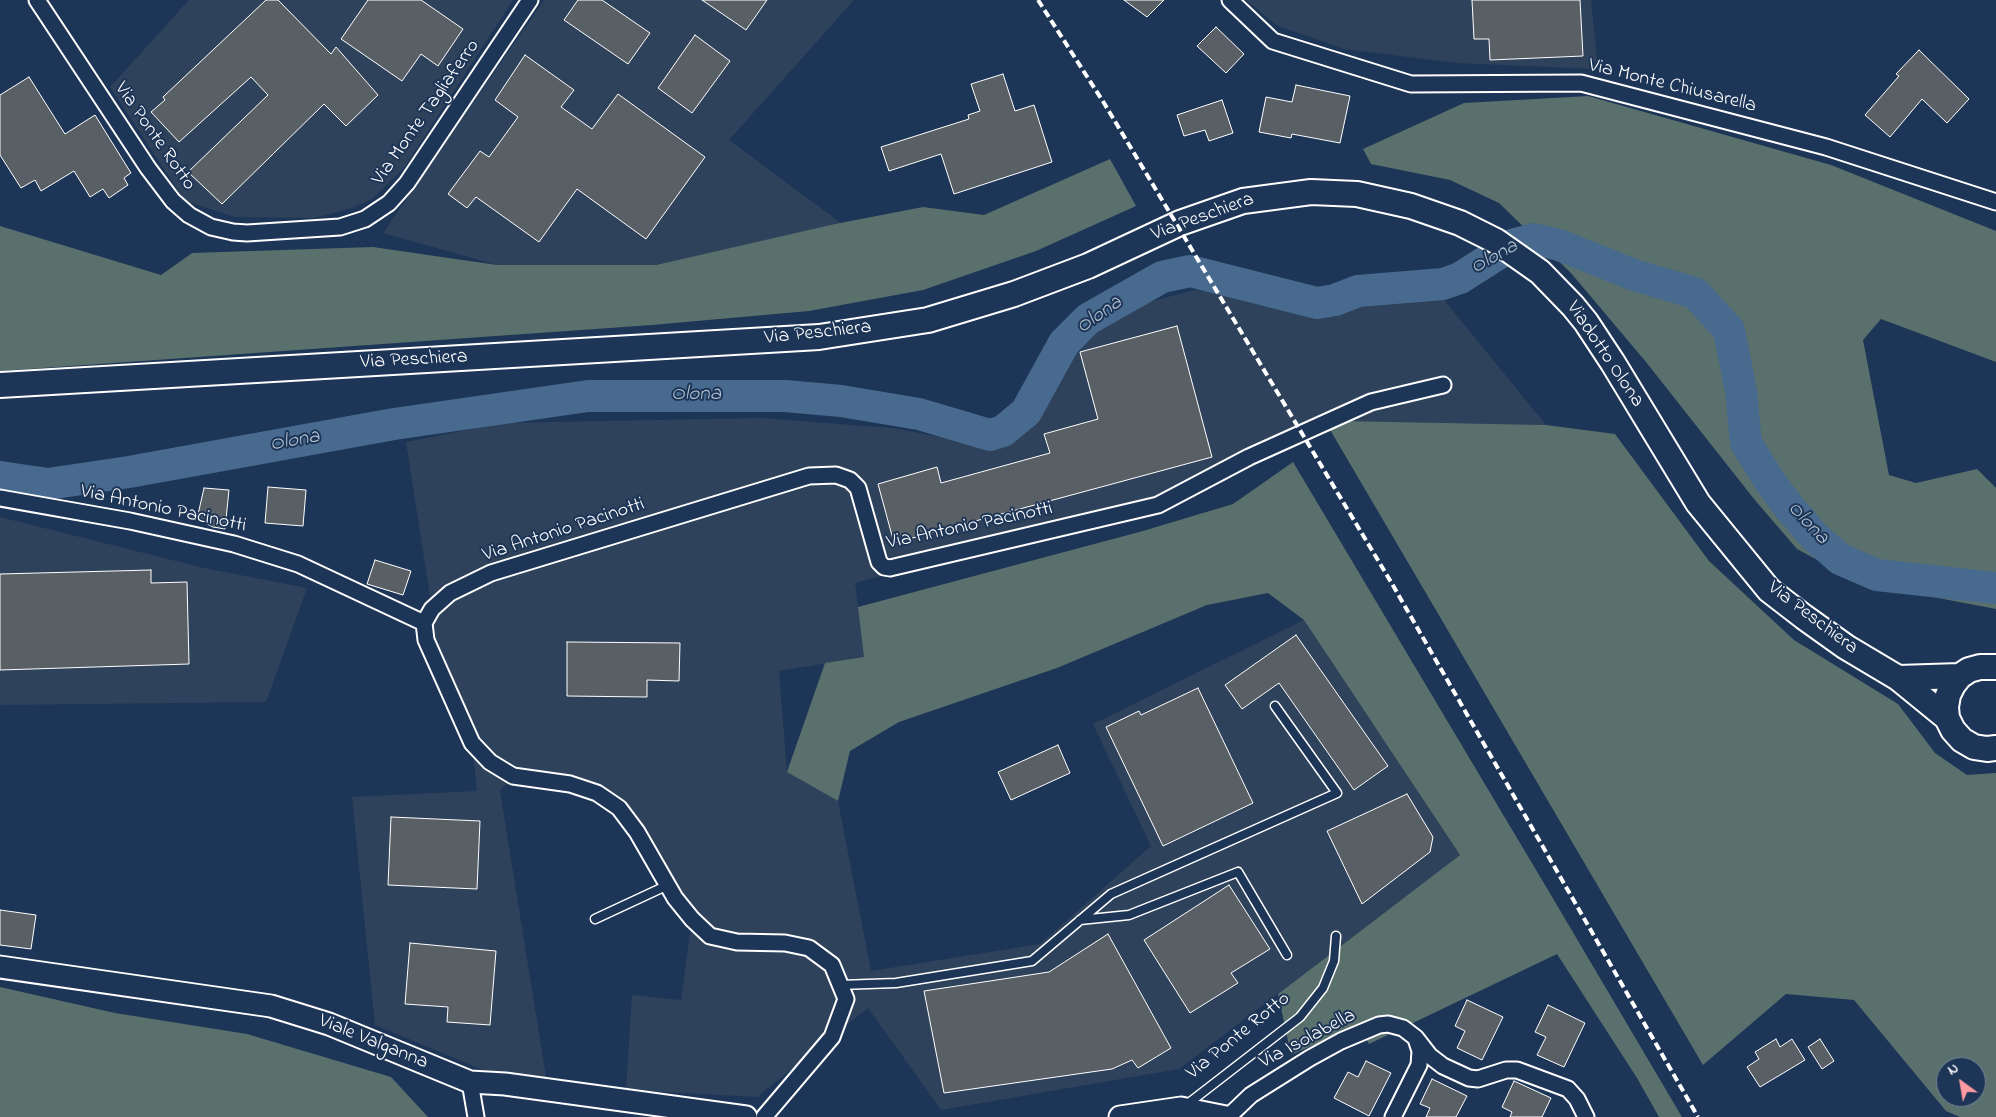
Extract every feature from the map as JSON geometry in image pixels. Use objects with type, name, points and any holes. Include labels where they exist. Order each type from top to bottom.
[{"type":"main road","name":"Via Peschiera","points":[[0,385],[819,337],[928,320],[1014,294],[1088,266],[1180,223],[1218,208],[1243,201],[1291,193],[1334,192],[1384,199],[1434,212],[1480,233]]},
{"type":"main road","name":"Viadotto Olona","points":[[1480,233],[1503,245],[1540,272],[1573,306],[1613,363],[1698,503]]},
{"type":"main road","name":"Via Peschiera","points":[[1698,503],[1769,590],[1804,618],[1846,647],[1898,678],[1947,718],[1953,730],[1962,740],[1974,747],[1996,748]]},
{"type":"main road","points":[[1947,718],[1948,695],[1960,676],[1980,666],[1996,667]]},
{"type":"main road","points":[[1898,678],[1960,676]]},
{"type":"main road","name":"Viale Valganna","points":[[0,967],[271,1006],[329,1024],[470,1082],[505,1084],[746,1117]]},
{"type":"main road","points":[[1120,1117],[1181,1108],[1227,1117]]},
{"type":"street","name":"Via Ponte Rotto","points":[[37,0],[148,168],[180,209],[211,227],[234,232],[248,233],[340,227]]},
{"type":"street","name":"Via Monte Tagliaferro","points":[[340,227],[366,219],[398,194],[530,0]]},
{"type":"street","name":"Via Monte Chiusarella","points":[[1230,0],[1273,41],[1411,84],[1581,82],[1826,147],[1996,202]]},
{"type":"street","name":"Via Antonio Pacinotti","points":[[0,498],[130,521],[234,544],[298,564],[424,623],[432,609],[450,593],[491,573],[809,476],[836,475],[850,480],[858,488],[879,562],[884,567],[890,568],[1158,505],[1249,457],[1371,402],[1443,385]]},
{"type":"street","points":[[424,623],[426,640],[472,743],[490,762],[513,776],[570,784],[597,793],[619,808],[637,832],[675,898],[692,919],[710,936],[737,942],[786,942],[809,948],[832,965],[846,1000],[832,1037],[764,1117]]},
{"type":"street","name":"Via Isolabella","points":[[1227,1117],[1250,1095],[1341,1041],[1379,1025],[1388,1024],[1403,1028],[1416,1038],[1430,1056],[1442,1066],[1468,1078],[1478,1079],[1506,1070],[1516,1070],[1568,1089],[1577,1099],[1586,1117]]},
{"type":"street","points":[[1393,1117],[1419,1065],[1420,1051],[1416,1038]]},
{"type":"street","points":[[470,1082],[476,1117]]},
{"type":"lane","points":[[840,986],[896,983],[1032,961],[1111,894],[1337,793],[1275,706]]},
{"type":"lane","points":[[1080,920],[1129,915],[1238,872],[1287,955]]},
{"type":"lane","points":[[595,919],[668,885]]},
{"type":"lane","name":"Via Ponte Rotto","points":[[1181,1108],[1300,1017],[1323,988],[1334,961],[1336,936]]},
{"type":"shaded area","points":[[189,0],[513,0],[404,168],[372,199],[352,208],[315,218],[235,217],[185,201],[110,87]]},
{"type":"shaded area","points":[[544,0],[854,0],[729,140],[841,223],[656,265],[497,265],[383,233]]},
{"type":"shaded area","points":[[1246,0],[1591,0],[1598,69],[1456,63],[1344,49],[1276,25]]},
{"type":"shaded area","points":[[1195,290],[1317,311],[1440,295],[1546,425],[1344,421],[1157,503],[855,583],[865,657],[779,671],[787,772],[838,801],[871,971],[1040,944],[1151,846],[1093,724],[1304,620],[1460,855],[1179,1069],[941,1110],[868,1008],[757,1097],[626,1090],[632,995],[681,1000],[692,919],[637,832],[597,793],[515,775],[500,791],[547,1083],[500,1077],[375,1025],[352,797],[477,791],[472,743],[426,640],[432,609],[406,442],[503,423],[760,418],[892,428],[986,445],[1033,421],[1081,346],[1125,308]]},
{"type":"shaded area","points":[[0,517],[204,568],[307,588],[266,702],[0,705]]},
{"type":"green space","points":[[1588,96],[1831,165],[1996,231],[1996,362],[1881,319],[1863,340],[1889,475],[1916,483],[1977,469],[1996,488],[1996,609],[1860,583],[1797,549],[1754,499],[1646,362],[1571,273],[1499,203],[1450,180],[1371,164],[1363,149],[1464,103]]},
{"type":"green space","points":[[1110,159],[1136,206],[1036,251],[923,290],[809,311],[652,325],[0,371],[0,226],[161,275],[192,253],[373,247],[497,265],[656,265],[835,224],[923,207],[984,215]]},
{"type":"green space","points":[[1344,421],[1546,425],[1615,434],[1709,561],[1794,640],[1898,704],[1935,753],[1967,775],[1996,773],[1996,1117],[1960,1117],[1946,1111],[1943,1107],[1986,1107],[1986,1057],[1936,1057],[1936,1099],[1854,1000],[1786,994],[1703,1065],[1329,428]]},
{"type":"green space","points":[[1293,462],[1682,1117],[1659,1117],[1637,1078],[1557,954],[1369,1044],[1359,1025],[1291,1055],[1278,994],[1460,855],[1304,620],[1268,593],[1207,605],[1057,668],[899,722],[850,751],[838,801],[787,772],[825,663],[864,657],[858,607],[1143,531],[1233,504]]},
{"type":"green space","points":[[0,987],[115,1013],[247,1034],[391,1077],[428,1117],[0,1117]]},
{"type":"building","points":[[266,0],[278,0],[331,54],[336,47],[378,95],[346,126],[324,104],[222,204],[188,172],[268,95],[251,77],[179,142],[151,112],[165,100],[163,97]]},
{"type":"building","points":[[368,0],[421,0],[463,29],[438,66],[421,54],[402,81],[341,39]]},
{"type":"building","points":[[578,0],[602,0],[650,33],[628,64],[564,20]]},
{"type":"building","points":[[702,0],[767,0],[746,30]]},
{"type":"building","points":[[1124,0],[1164,0],[1147,17]]},
{"type":"building","points":[[1472,0],[1580,0],[1583,56],[1490,60],[1489,39],[1474,39]]},
{"type":"building","points":[[1216,27],[1244,54],[1226,73],[1197,46]]},
{"type":"building","points":[[695,35],[730,61],[692,113],[658,88]]},
{"type":"building","points":[[1919,50],[1969,99],[1947,123],[1922,99],[1890,137],[1865,115],[1899,76],[1896,74]]},
{"type":"building","points":[[525,55],[574,90],[561,107],[592,129],[618,94],[705,157],[646,239],[577,189],[539,242],[476,197],[467,208],[448,194],[480,151],[489,157],[518,117],[495,100]]},
{"type":"building","points":[[1003,74],[1015,111],[1034,105],[1052,162],[954,194],[941,154],[889,171],[881,147],[969,119],[968,115],[980,111],[971,84]]},
{"type":"building","points":[[29,77],[65,134],[95,115],[131,173],[124,178],[128,185],[109,198],[103,189],[90,197],[74,171],[41,191],[35,180],[21,188],[0,155],[0,95]]},
{"type":"building","points":[[1296,85],[1350,96],[1340,143],[1292,134],[1291,138],[1259,132],[1266,97],[1292,102]]},
{"type":"building","points":[[1222,100],[1233,133],[1209,141],[1205,130],[1184,136],[1177,115]]},
{"type":"building","points":[[1177,326],[1212,457],[894,543],[878,484],[937,467],[941,483],[1050,453],[1044,434],[1098,419],[1080,352]]},
{"type":"building","points":[[268,487],[306,490],[303,526],[265,523]]},
{"type":"building","points":[[204,488],[229,490],[225,529],[213,527],[197,519]]},
{"type":"building","points":[[375,560],[411,571],[403,595],[367,584]]},
{"type":"building","points":[[151,570],[151,583],[187,582],[189,664],[0,670],[0,574]]},
{"type":"building","points":[[1296,635],[1388,766],[1354,790],[1279,683],[1242,709],[1225,685]]},
{"type":"building","points":[[567,642],[680,643],[679,681],[647,680],[647,697],[567,696]]},
{"type":"building","points":[[1198,688],[1253,803],[1163,846],[1106,727],[1139,711],[1141,715]]},
{"type":"building","points":[[1058,745],[1070,773],[1011,800],[998,772]]},
{"type":"building","points":[[1407,794],[1433,837],[1430,852],[1362,904],[1327,831]]},
{"type":"building","points":[[391,817],[480,821],[477,889],[388,885]]},
{"type":"building","points":[[1229,885],[1270,949],[1231,973],[1238,983],[1190,1013],[1144,940]]},
{"type":"building","points":[[0,910],[36,915],[31,949],[0,945]]},
{"type":"building","points":[[1108,934],[1171,1048],[1138,1068],[1132,1060],[1112,1069],[944,1093],[924,991],[1049,972]]},
{"type":"building","points":[[410,943],[496,951],[490,1025],[447,1022],[448,1007],[405,1004]]},
{"type":"building","points":[[1467,1000],[1503,1017],[1482,1060],[1457,1048],[1465,1031],[1455,1026]]},
{"type":"building","points":[[1548,1005],[1585,1023],[1564,1067],[1537,1055],[1546,1037],[1535,1032]]},
{"type":"building","points":[[1776,1039],[1780,1047],[1792,1039],[1805,1060],[1760,1087],[1747,1067],[1759,1059],[1755,1052]]},
{"type":"building","points":[[1820,1039],[1834,1061],[1822,1069],[1808,1047]]},
{"type":"building","points":[[1366,1061],[1391,1073],[1369,1116],[1334,1098],[1348,1072],[1358,1077]]},
{"type":"building","points":[[1432,1079],[1467,1096],[1456,1117],[1426,1117],[1430,1108],[1420,1104]]},
{"type":"building","points":[[1514,1081],[1551,1098],[1542,1117],[1510,1117],[1512,1112],[1502,1107]]},
{"type":"waterway","name":"Olona","points":[[0,477],[48,484],[129,472],[394,424],[588,396],[785,396],[841,401],[919,414],[990,435],[1003,431],[1026,412],[1064,343],[1088,319],[1162,277],[1190,271],[1317,303],[1335,300],[1358,291],[1443,284],[1460,278],[1512,245],[1534,239],[1559,245],[1634,275],[1695,293],[1729,330],[1741,391],[1746,443],[1788,506],[1814,536],[1840,559],[1877,575],[1996,588]]},
{"type":"railway","points":[[1038,0],[1104,103],[1391,582],[1698,1117]]}]
